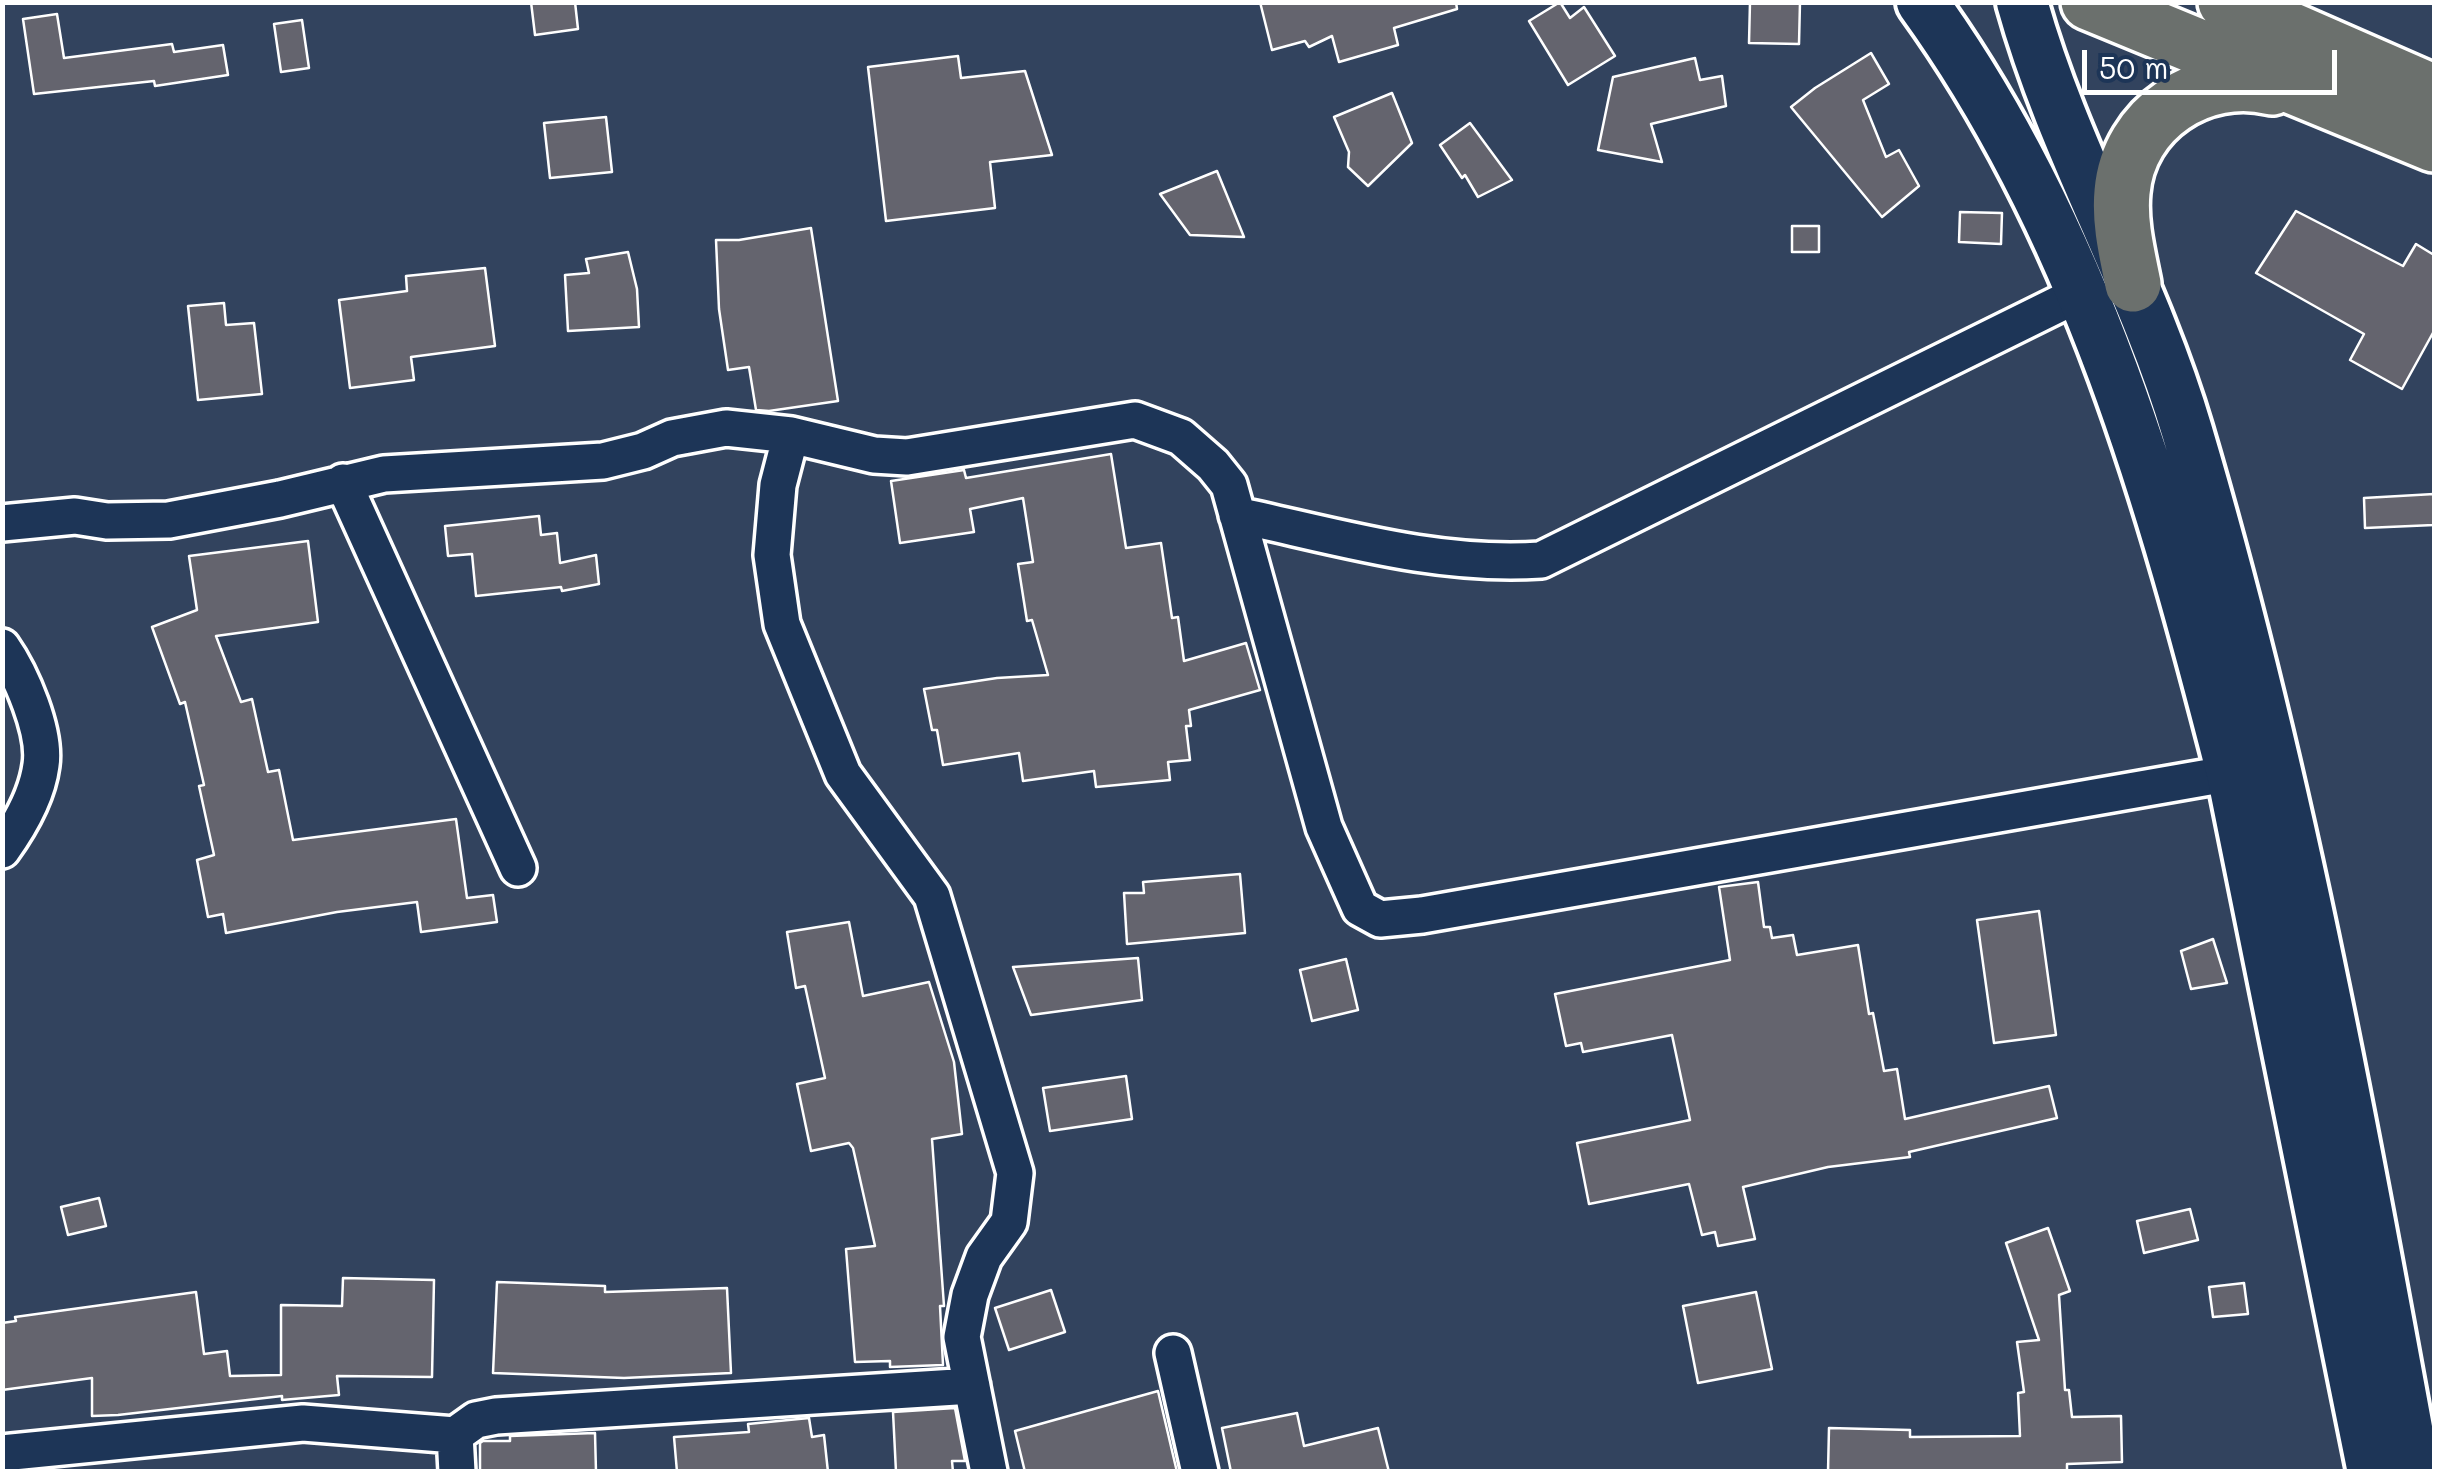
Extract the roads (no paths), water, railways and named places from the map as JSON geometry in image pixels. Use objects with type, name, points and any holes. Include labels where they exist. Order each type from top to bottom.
[{"type":"highway","points":[[2089,2],[2434,144]]},
{"type":"highway","points":[[2242,6],[2434,93]]},
{"type":"highway","points":[[2108,288],[2122,231],[2122,188],[2138,142],[2170,106],[2214,85],[2236,83],[2261,84],[2340,106]]},
{"type":"main road","points":[[1922,2],[2002,127],[2053,222],[2108,288],[2186,425],[2254,673],[2296,851],[2415,1472]]},
{"type":"main road","points":[[2022,2],[2058,107],[2108,288],[2131,423],[2232,774],[2373,1472]]},
{"type":"street","points":[[1238,515],[1439,559],[1496,563],[1541,560],[2108,288]]},
{"type":"street","points":[[2,523],[76,516],[108,521],[169,520],[402,472],[603,461],[672,438],[726,428],[791,435],[874,455],[907,457],[1136,420],[1181,437],[1229,485],[1324,826],[1360,908],[1380,919],[1422,915],[2232,774]]},
{"type":"street","points":[[791,435],[778,485],[772,555],[782,624],[843,774],[932,896],[1016,1173],[1009,1222],[984,1257],[970,1295],[962,1338],[990,1472]]},
{"type":"street","points":[[343,482],[518,868]]},
{"type":"street","points":[[2,647],[24,685],[42,762],[32,802],[2,850]]},
{"type":"street","points":[[1173,1353],[1200,1472]]},
{"type":"street","points":[[2,1453],[303,1423],[455,1435],[476,1420],[496,1416],[972,1386]]},
{"type":"street","points":[[455,1435],[458,1472]]}]
